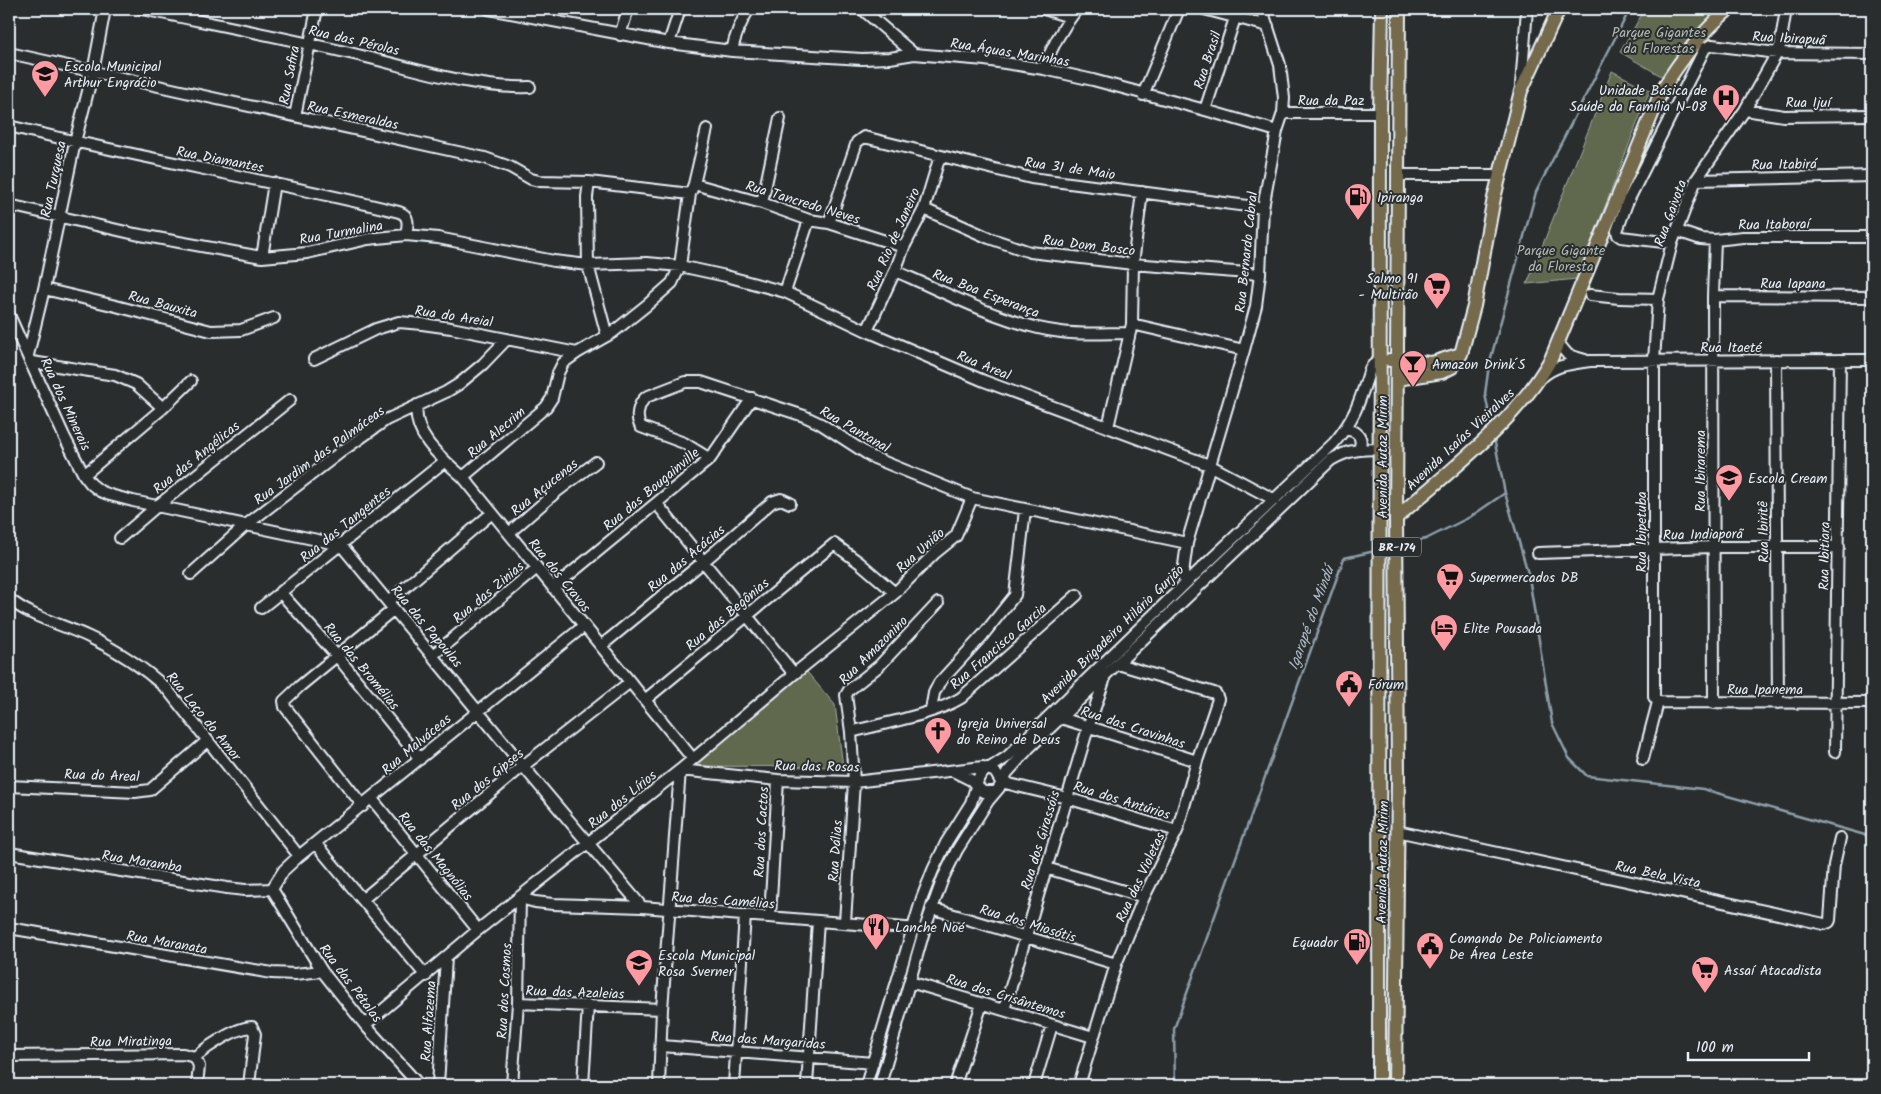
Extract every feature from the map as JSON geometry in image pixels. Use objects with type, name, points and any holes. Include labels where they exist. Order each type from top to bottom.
[{"type":"main road","name":"Avenida Autaz Mirim","points":[[1379,1085],[1380,114],[1382,9]]},
{"type":"main road","name":"Avenida Autaz Mirim","points":[[1395,1085],[1399,9]]},
{"type":"main road","points":[[1397,379],[1442,372],[1452,367],[1461,354],[1468,332],[1500,175],[1521,91],[1559,9]]},
{"type":"main road","name":"Avenida Isaías Vieiralves","points":[[1396,518],[1512,414],[1540,379],[1621,201],[1662,90],[1684,56],[1708,27],[1729,9]]},
{"type":"main road","points":[[1380,360],[1432,363],[1461,354]]},
{"type":"street","name":"Rua Turquesa","points":[[30,359],[59,216],[93,72],[105,9]]},
{"type":"street","name":"Rua das Pérolas","points":[[142,9],[310,44],[469,82],[498,86],[530,87]]},
{"type":"street","name":"Rua Safira","points":[[295,116],[317,9]]},
{"type":"street","points":[[489,9],[537,13]]},
{"type":"street","points":[[620,35],[628,9]]},
{"type":"street","points":[[669,44],[680,9]]},
{"type":"street","points":[[732,51],[734,38],[740,22],[749,9]]},
{"type":"street","points":[[862,9],[914,54]]},
{"type":"street","points":[[1044,9],[1070,17]]},
{"type":"street","points":[[1044,69],[1052,48],[1070,17],[1077,9]]},
{"type":"street","points":[[1143,95],[1179,9]]},
{"type":"street","points":[[1204,9],[1268,26]]},
{"type":"street","name":"Rua Bernardo Cabral","points":[[1185,584],[1183,573],[1187,543],[1256,306],[1260,274],[1263,208],[1277,131],[1283,113],[1284,98],[1281,74],[1262,9]]},
{"type":"street","points":[[1521,91],[1528,9]]},
{"type":"street","name":"Rua Gaivota","points":[[1654,361],[1658,299],[1672,243],[1696,180],[1745,110],[1777,53],[1780,46],[1786,9]]},
{"type":"street","name":"Rua Águas Marinhas","points":[[537,13],[620,35],[669,44],[732,51],[862,59],[890,58],[914,54],[952,56],[1044,69],[1205,110],[1277,131]]},
{"type":"street","name":"Rua Brasil","points":[[1205,110],[1235,18]]},
{"type":"street","name":"Rua Ibirapuã","points":[[1621,201],[1705,48],[1712,45],[1777,53],[1872,54]]},
{"type":"street","name":"Rua Esmeraldas","points":[[9,53],[183,93],[485,158],[510,167],[531,180],[589,182],[690,194]]},
{"type":"street","name":"Rua Ijuí","points":[[1745,110],[1784,116],[1872,115]]},
{"type":"street","name":"Rua da Paz","points":[[1283,113],[1380,114]]},
{"type":"street","points":[[762,203],[780,118]]},
{"type":"street","name":"Rua Diamantes","points":[[9,126],[75,142],[274,183],[402,213],[407,218],[406,236]]},
{"type":"street","points":[[507,339],[577,353],[607,336],[672,283],[680,266],[690,194],[707,129]]},
{"type":"street","name":"Rua 31 de Maio","points":[[829,223],[857,142],[864,137],[1032,178],[1263,208]]},
{"type":"street","name":"Rua Rio de Janeiro","points":[[867,331],[904,247],[924,209],[940,156]]},
{"type":"street","points":[[1398,175],[1500,175]]},
{"type":"street","name":"Rua Itabirá","points":[[1696,180],[1872,176]]},
{"type":"street","points":[[589,182],[587,197],[588,265],[607,336]]},
{"type":"street","points":[[262,257],[274,183]]},
{"type":"street","name":"Rua Tancredo Neves","points":[[694,184],[904,247]]},
{"type":"street","points":[[1108,427],[1131,329],[1133,264],[1142,192]]},
{"type":"street","points":[[1621,201],[1618,235],[1621,237],[1672,243]]},
{"type":"street","name":"Rua Turmalina","points":[[9,205],[135,234],[262,257],[299,254],[368,239],[406,236],[438,238],[528,257],[588,265],[647,263],[680,266]]},
{"type":"street","name":"Rua Dom Bosco","points":[[924,209],[989,238],[1030,252],[1133,264],[1260,274]]},
{"type":"street","points":[[785,292],[809,220]]},
{"type":"street","name":"Rua Itaboraí","points":[[1677,231],[1701,239],[1715,240],[1743,237],[1872,236]]},
{"type":"street","name":"Rua Ibirarema","points":[[1714,703],[1713,296],[1715,240]]},
{"type":"street","name":"Rua Areal","points":[[680,266],[785,292],[867,331],[984,382],[1209,465],[1275,500]]},
{"type":"street","name":"Rua Boa Esperança","points":[[894,271],[1012,321],[1034,327],[1060,332],[1131,329],[1244,350]]},
{"type":"street","name":"Rua Bauxita","points":[[44,289],[211,331],[241,330],[274,318]]},
{"type":"street","points":[[1590,295],[1658,299]]},
{"type":"street","name":"Rua Iapana","points":[[1713,296],[1872,297]]},
{"type":"street","name":"Rua dos Minerais","points":[[9,315],[64,436],[84,475],[91,484],[110,496],[156,507]]},
{"type":"street","name":"Rua do Areial","points":[[314,359],[376,330],[399,322],[422,324],[507,339]]},
{"type":"street","name":"Rua Jardim das Palmáceas","points":[[191,574],[246,526],[386,420],[446,392],[470,376],[507,339]]},
{"type":"street","name":"Rua Itaeté","points":[[1558,343],[1568,355],[1590,361]]},
{"type":"street","name":"Rua Alecrim","points":[[463,477],[546,407],[552,398],[560,368],[577,353]]},
{"type":"street","points":[[30,359],[115,375],[136,384],[163,408]]},
{"type":"street","name":"Avenida Brigadeiro Hilário Gurjão","points":[[866,1085],[913,927],[933,870],[946,843],[971,803],[981,774],[1007,758],[1185,584],[1314,464],[1345,430],[1356,413],[1370,369],[1380,360]]},
{"type":"street","name":"Rua Ibiritê","points":[[1776,360],[1778,703]]},
{"type":"street","name":"Rua Ibitiara","points":[[1835,752],[1840,360]]},
{"type":"street","name":"Rua Itaeté","points":[[1540,379],[1550,370],[1562,365],[1590,361],[1872,360]]},
{"type":"street","name":"Rua Ibipetuba","points":[[1654,361],[1654,697],[1658,702]]},
{"type":"street","points":[[84,475],[163,408],[191,381]]},
{"type":"street","name":"Rua Pantanal","points":[[710,459],[684,443],[641,427],[638,418],[641,403],[646,397],[692,381],[701,382],[804,416],[822,424],[872,457],[972,498],[1187,543]]},
{"type":"street","name":"Rua das Bougainville","points":[[553,588],[710,459],[752,398]]},
{"type":"street","name":"Rua das Angélicas","points":[[120,538],[290,400]]},
{"type":"street","name":"Rua dos Cravos","points":[[418,405],[417,418],[426,439],[445,461],[463,477],[693,759]]},
{"type":"street","points":[[1345,430],[1352,430],[1360,436],[1361,443],[1359,449]]},
{"type":"street","name":"Avenida Brigadeiro Hilário Gurjão","points":[[880,1085],[931,908],[957,850],[1001,782],[1029,748],[1105,678],[1192,592],[1326,465],[1341,454],[1359,449],[1380,449]]},
{"type":"street","name":"Rua das Tangentes","points":[[261,608],[445,461]]},
{"type":"street","name":"Rua Açucenas","points":[[509,533],[555,493],[596,462]]},
{"type":"street","name":"Rua União","points":[[895,593],[935,553],[956,536],[972,498]]},
{"type":"street","name":"Rua das Acácias","points":[[601,646],[772,502],[781,499],[790,503]]},
{"type":"street","points":[[657,504],[794,674]]},
{"type":"street","points":[[156,507],[341,545]]},
{"type":"street","points":[[931,710],[934,693],[939,683],[1008,606],[1015,595],[1018,586],[1025,510]]},
{"type":"street","points":[[337,656],[492,513]]},
{"type":"street","name":"Rua das Begônias","points":[[645,700],[834,544],[860,562],[895,593]]},
{"type":"street","name":"Rua das Papoulas","points":[[341,545],[642,907]]},
{"type":"street","name":"Rua Indiaporã","points":[[1538,553],[1713,547],[1839,547]]},
{"type":"street","name":"Rua das Zinias","points":[[433,656],[537,568]]},
{"type":"street","name":"Rua das Bromélias","points":[[280,592],[337,656],[420,759]]},
{"type":"street","name":"Rua dos Lírios","points":[[365,1025],[426,976],[478,930],[680,770],[794,674],[895,593]]},
{"type":"street","name":"Rua Francisco Garcia","points":[[851,732],[952,704],[969,692],[1077,595]]},
{"type":"street","name":"Rua Laço do Amor","points":[[9,599],[26,612],[90,637],[148,671],[167,689],[299,856]]},
{"type":"street","name":"Rua Amazonino","points":[[854,782],[851,732],[846,695],[849,690],[879,666],[938,603]]},
{"type":"street","name":"Rua Malváceas","points":[[272,889],[284,870],[299,856],[584,626]]},
{"type":"street","name":"Rua das Magnólias","points":[[337,656],[286,698],[284,701],[285,707],[367,802],[417,853],[478,930]]},
{"type":"street","name":"Rua das Violetas","points":[[1079,1085],[1116,964],[1144,897],[1177,831],[1197,761],[1218,699],[1216,694],[1202,689],[1118,664]]},
{"type":"street","name":"Rua dos Girassóis","points":[[1004,1010],[1088,728],[1105,678]]},
{"type":"street","name":"Rua dos Gipses","points":[[363,899],[523,766],[630,682]]},
{"type":"street","points":[[1643,759],[1658,702]]},
{"type":"street","name":"Rua Ipanema","points":[[1658,702],[1872,703]]},
{"type":"street","name":"Rua das Cravinhas","points":[[1061,718],[1197,761]]},
{"type":"street","name":"Rua do Areal","points":[[9,786],[135,792],[150,790],[207,741]]},
{"type":"street","name":"Rua das Rosas","points":[[680,770],[778,780],[854,782],[953,771],[958,768],[983,767],[988,769]]},
{"type":"street","points":[[988,769],[998,774],[1001,782]]},
{"type":"street","points":[[659,1085],[662,1009],[680,770]]},
{"type":"street","points":[[953,771],[966,777],[983,792],[994,792]]},
{"type":"street","name":"Rua dos Cactos","points":[[770,916],[778,780]]},
{"type":"street","name":"Rua Dálias","points":[[845,922],[854,782]]},
{"type":"street","name":"Rua dos Antúrios","points":[[1001,782],[1067,798],[1177,831]]},
{"type":"street","name":"Rua Bela Vista","points":[[1397,831],[1824,924],[1830,920],[1834,865],[1840,838]]},
{"type":"street","points":[[315,843],[426,976]]},
{"type":"street","name":"Rua Maramba","points":[[9,853],[227,888],[245,890],[272,889]]},
{"type":"street","points":[[1046,868],[1144,897]]},
{"type":"street","name":"Rua das Pétalas","points":[[272,889],[322,971],[365,1025],[419,1085]]},
{"type":"street","name":"Rua das Camélias","points":[[520,898],[553,904],[642,907],[770,916],[913,927],[924,931]]},
{"type":"street","name":"Rua dos Cosmos","points":[[512,1085],[518,1004],[520,898]]},
{"type":"street","name":"Rua dos Miosótis","points":[[931,908],[1116,964]]},
{"type":"street","points":[[734,1085],[744,915]]},
{"type":"street","points":[[806,1085],[818,921]]},
{"type":"street","name":"Rua Maranata","points":[[9,928],[272,973],[295,974],[322,971]]},
{"type":"street","name":"Rua Alfazema","points":[[438,1085],[446,958]]},
{"type":"street","name":"Rua dos Crisântemos","points":[[910,982],[1093,1037]]},
{"type":"street","name":"Rua das Azaleias","points":[[518,1004],[662,1009]]},
{"type":"street","points":[[955,1085],[982,1004]]},
{"type":"street","points":[[583,1085],[588,1005]]},
{"type":"street","points":[[1034,1085],[1052,1025]]},
{"type":"street","points":[[197,1085],[199,1066],[195,1057],[219,1040],[244,1028],[252,1027],[255,1034],[250,1085]]},
{"type":"street","name":"Rua das Margaridas","points":[[662,1046],[873,1063]]},
{"type":"street","name":"Rua Miratinga","points":[[9,1056],[183,1054],[195,1057]]},
{"type":"green space","name":"Parque Gigantes da Florestas","points":[[1645,9],[1726,9],[1663,77],[1620,52]]},
{"type":"green space","name":"Parque Gigante da Floresta","points":[[1612,71],[1650,90],[1577,279],[1527,284]]},
{"type":"green space","points":[[807,672],[835,705],[843,767],[695,766],[695,760]]},
{"type":"waterway","name":"Igarapé do Mindú","points":[[1492,428],[1485,394],[1489,365],[1536,192],[1630,9]]},
{"type":"waterway","name":"Igarapé do Mindú","points":[[1400,545],[1426,539],[1470,517],[1505,493],[1494,438]]},
{"type":"waterway","points":[[1505,493],[1529,577],[1552,723],[1569,758],[1587,776],[1703,789],[1872,837]]},
{"type":"waterway","name":"Igarapé do Mindú","points":[[1175,1085],[1174,1029],[1344,558],[1375,551]]},
{"type":"place","name":"Escola Municipal Arthur Engrácio","points":[[45,98]]},
{"type":"place","name":"Unidade Básica de Saúde da Família N-08","points":[[1726,122]]},
{"type":"place","name":"Ipiranga","points":[[1358,221]]},
{"type":"place","name":"Salmo 91 - Multirão","points":[[1437,310]]},
{"type":"place","name":"Amazon Drink´S","points":[[1413,388]]},
{"type":"place","name":"Escola Cream","points":[[1729,502]]},
{"type":"place","name":"Supermercados DB","points":[[1450,601]]},
{"type":"place","name":"Elite Pousada","points":[[1444,652]]},
{"type":"place","name":"Fórum","points":[[1349,708]]},
{"type":"place","name":"Igreja Universal do Reino de Deus","points":[[938,755]]},
{"type":"place","name":"Lanche Noé","points":[[876,951]]},
{"type":"place","name":"Equador","points":[[1357,966]]},
{"type":"place","name":"Comando De Policiamento De Área Leste","points":[[1430,970]]},
{"type":"place","name":"Escola Municipal Rosa Sverner","points":[[639,987]]},
{"type":"place","name":"Assaí Atacadista","points":[[1705,994]]}]
